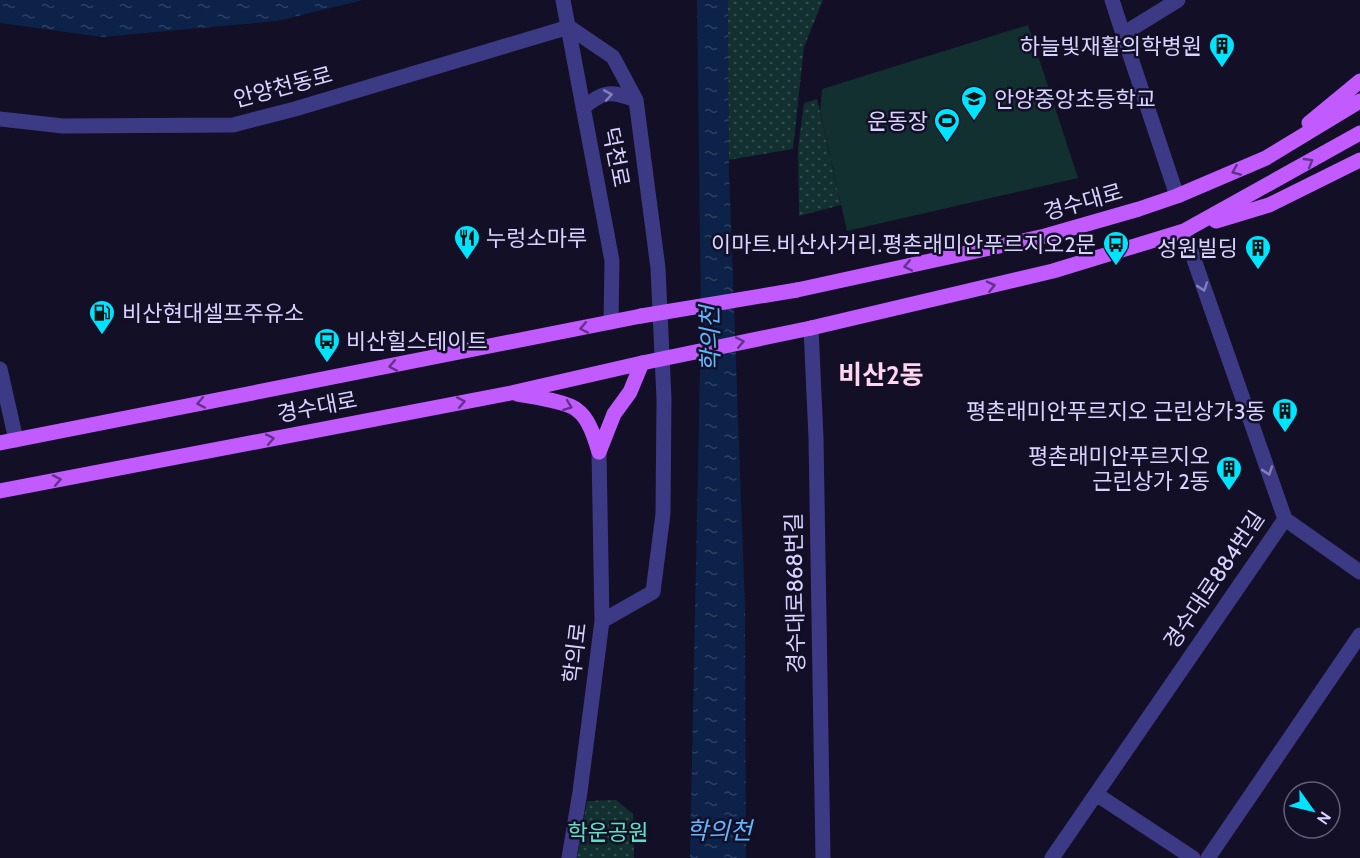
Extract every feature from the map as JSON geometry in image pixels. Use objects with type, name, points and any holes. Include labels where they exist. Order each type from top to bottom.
[{"type":"main road","points":[[1266,158],[1360,81]]},
{"type":"main road","name":"경수대로","points":[[0,443],[641,316],[797,290],[1045,236],[1177,196],[1266,158],[1360,101]]},
{"type":"main road","points":[[1184,231],[1360,133]]},
{"type":"main road","points":[[811,328],[1053,271],[1269,205],[1360,160]]},
{"type":"main road","name":"경수대로","points":[[0,491],[511,393],[811,328]]},
{"type":"main road","points":[[599,452],[614,414],[630,392],[642,363]]},
{"type":"main road","points":[[511,393],[555,402],[577,410],[594,433],[599,452]]},
{"type":"street","points":[[1112,0],[1177,196]]},
{"type":"street","points":[[1123,34],[1178,0]]},
{"type":"street","name":"덕천로","points":[[563,1],[612,261],[611,322]]},
{"type":"street","points":[[568,27],[613,57],[636,100],[658,268],[664,399],[663,514],[653,592],[602,621]]},
{"type":"street","name":"안양천동로","points":[[0,119],[63,126],[233,125],[295,109],[568,27]]},
{"type":"street","points":[[584,108],[595,98],[615,92],[636,100]]},
{"type":"street","name":"경수대로884번길","points":[[1052,858],[1285,519],[1184,231]]},
{"type":"street","name":"경수대로868번길","points":[[811,328],[816,438],[823,858]]},
{"type":"street","points":[[0,369],[16,440]]},
{"type":"street","name":"학의로","points":[[570,858],[602,621],[599,452]]},
{"type":"street","points":[[1285,519],[1360,572]]},
{"type":"street","points":[[1208,858],[1360,636]]},
{"type":"street","points":[[1096,794],[1193,858]]},
{"type":"green space","points":[[728,0],[823,0],[804,47],[793,149],[728,160]]},
{"type":"green space","name":"운동장","points":[[1028,25],[1078,178],[847,231],[820,111],[822,89]]},
{"type":"green space","points":[[817,99],[841,205],[799,216],[798,149],[804,103]]},
{"type":"green space","name":"학운공원","points":[[616,800],[633,814],[634,858],[577,858],[587,801]]},
{"type":"water","points":[[0,0],[363,0],[277,21],[102,37],[0,23]]},
{"type":"water","name":"학의천","points":[[697,0],[728,0],[729,172],[745,608],[746,858],[690,858],[701,321]]},
{"type":"place","name":"하늘빛재활의학병원","points":[[1222,69]]},
{"type":"place","name":"안양중앙초등학교","points":[[974,122]]},
{"type":"place","name":"운동장","points":[[947,144]]},
{"type":"place","name":"누렁소마루","points":[[467,261]]},
{"type":"place","name":"이마트.비산사거리.평촌래미안푸르지오2문","points":[[1116,267]]},
{"type":"place","name":"성원빌딩","points":[[1258,271]]},
{"type":"place","name":"비산현대셀프주유소","points":[[102,336]]},
{"type":"place","name":"비산힐스테이트","points":[[327,364]]},
{"type":"place","name":"평촌래미안푸르지오 근린상가3동","points":[[1285,434]]},
{"type":"place","name":"평촌래미안푸르지오 근린상가 2동","points":[[1229,492]]},
{"type":"district","name":"비산2동","points":[[881,375]]}]
